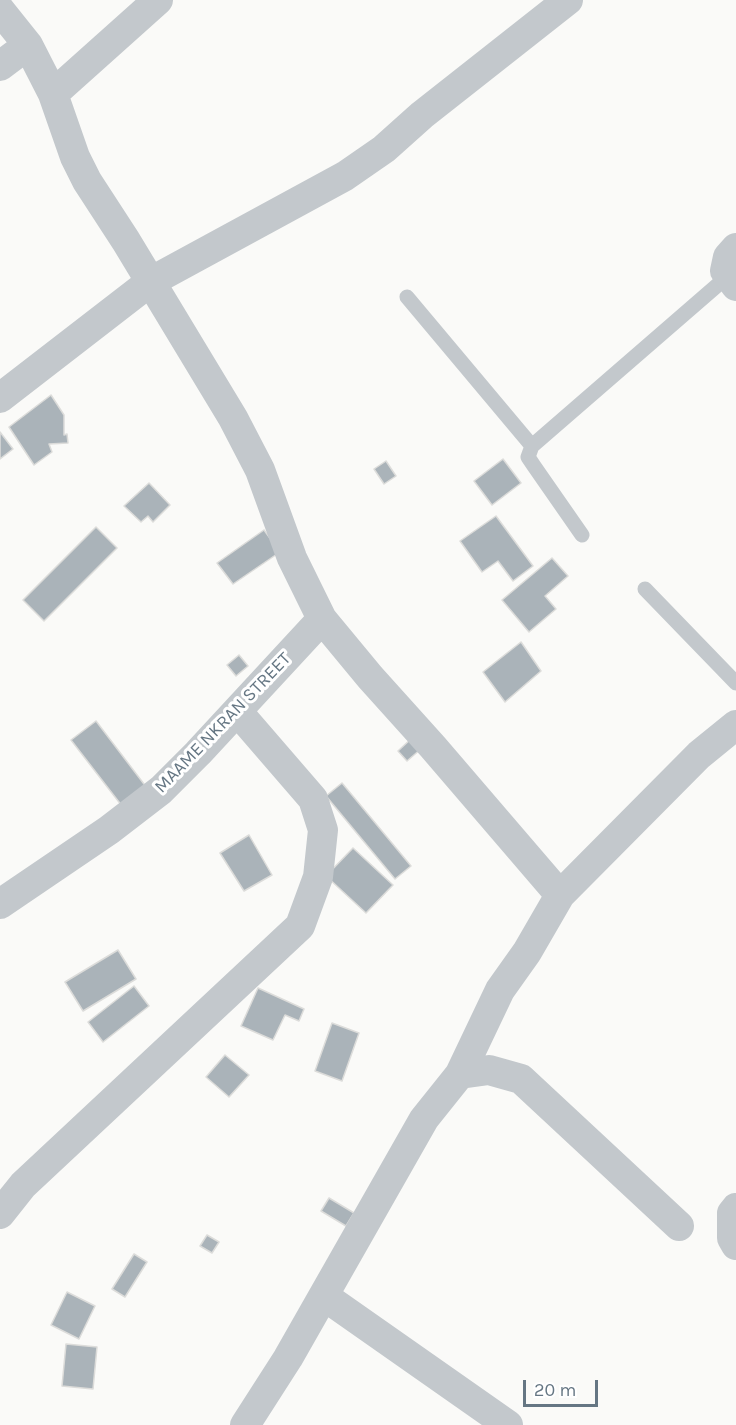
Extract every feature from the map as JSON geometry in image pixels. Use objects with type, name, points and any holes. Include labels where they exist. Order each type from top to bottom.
[{"type":"street","points":[[53,94],[158,0]]},
{"type":"street","points":[[0,398],[150,282],[355,169],[384,149],[568,0]]},
{"type":"street","points":[[0,10],[28,45],[53,94],[75,157],[87,181],[233,418],[260,470],[292,558],[322,619],[560,895]]},
{"type":"street","points":[[0,66],[28,45]]},
{"type":"street","points":[[732,281],[725,271],[728,257],[736,248]]},
{"type":"street","name":"MAAME NKRAN STREET","points":[[0,904],[109,830],[161,790],[322,619]]},
{"type":"street","points":[[0,1214],[24,1185],[300,926],[318,877],[323,830],[313,799],[237,711]]},
{"type":"street","points":[[245,1425],[288,1358],[424,1119],[460,1074],[500,990],[527,952],[560,895],[699,755],[736,725]]},
{"type":"street","points":[[460,1074],[489,1070],[520,1079],[679,1226]]},
{"type":"street","points":[[736,1208],[732,1213],[732,1238],[736,1245]]},
{"type":"street","points":[[324,1296],[508,1425]]},
{"type":"lane","points":[[582,535],[528,457],[532,446],[732,281]]},
{"type":"lane","points":[[407,297],[532,446]]},
{"type":"lane","points":[[645,589],[736,683]]},
{"type":"building","points":[[51,395],[64,415],[64,435],[67,434],[68,443],[49,444],[52,452],[34,465],[9,427]]},
{"type":"building","points":[[0,432],[13,449],[0,459]]},
{"type":"building","points":[[503,459],[521,483],[492,505],[474,481]]},
{"type":"building","points":[[386,461],[396,476],[384,484],[374,469]]},
{"type":"building","points":[[149,483],[170,505],[153,522],[148,516],[141,522],[124,506]]},
{"type":"building","points":[[496,516],[533,566],[513,581],[498,561],[482,572],[460,541]]},
{"type":"building","points":[[96,527],[117,548],[44,621],[23,600]]},
{"type":"building","points":[[264,530],[280,552],[233,584],[217,563]]},
{"type":"building","points":[[552,558],[568,576],[545,596],[556,609],[529,632],[502,600]]},
{"type":"building","points":[[521,642],[541,671],[505,702],[483,672]]},
{"type":"building","points":[[239,655],[248,666],[236,676],[227,665]]},
{"type":"building","points":[[96,721],[147,788],[122,806],[71,740]]},
{"type":"building","points":[[413,737],[422,748],[407,761],[398,751]]},
{"type":"building","points":[[342,783],[411,866],[395,879],[326,796]]},
{"type":"building","points":[[249,835],[272,875],[244,891],[220,853]]},
{"type":"building","points":[[353,848],[393,885],[366,913],[326,876]]},
{"type":"building","points":[[118,950],[136,979],[83,1011],[65,982]]},
{"type":"building","points":[[134,986],[149,1006],[103,1042],[88,1022]]},
{"type":"building","points":[[258,988],[304,1009],[299,1021],[285,1015],[273,1040],[241,1026]]},
{"type":"building","points":[[332,1023],[359,1033],[342,1081],[315,1071]]},
{"type":"building","points":[[225,1055],[249,1075],[229,1097],[206,1077]]},
{"type":"building","points":[[329,1198],[354,1213],[346,1226],[321,1211]]},
{"type":"building","points":[[207,1235],[219,1242],[212,1253],[200,1246]]},
{"type":"building","points":[[134,1254],[147,1262],[125,1297],[112,1289]]},
{"type":"building","points":[[67,1292],[95,1306],[79,1339],[51,1325]]},
{"type":"building","points":[[66,1344],[97,1347],[93,1389],[62,1386]]}]
